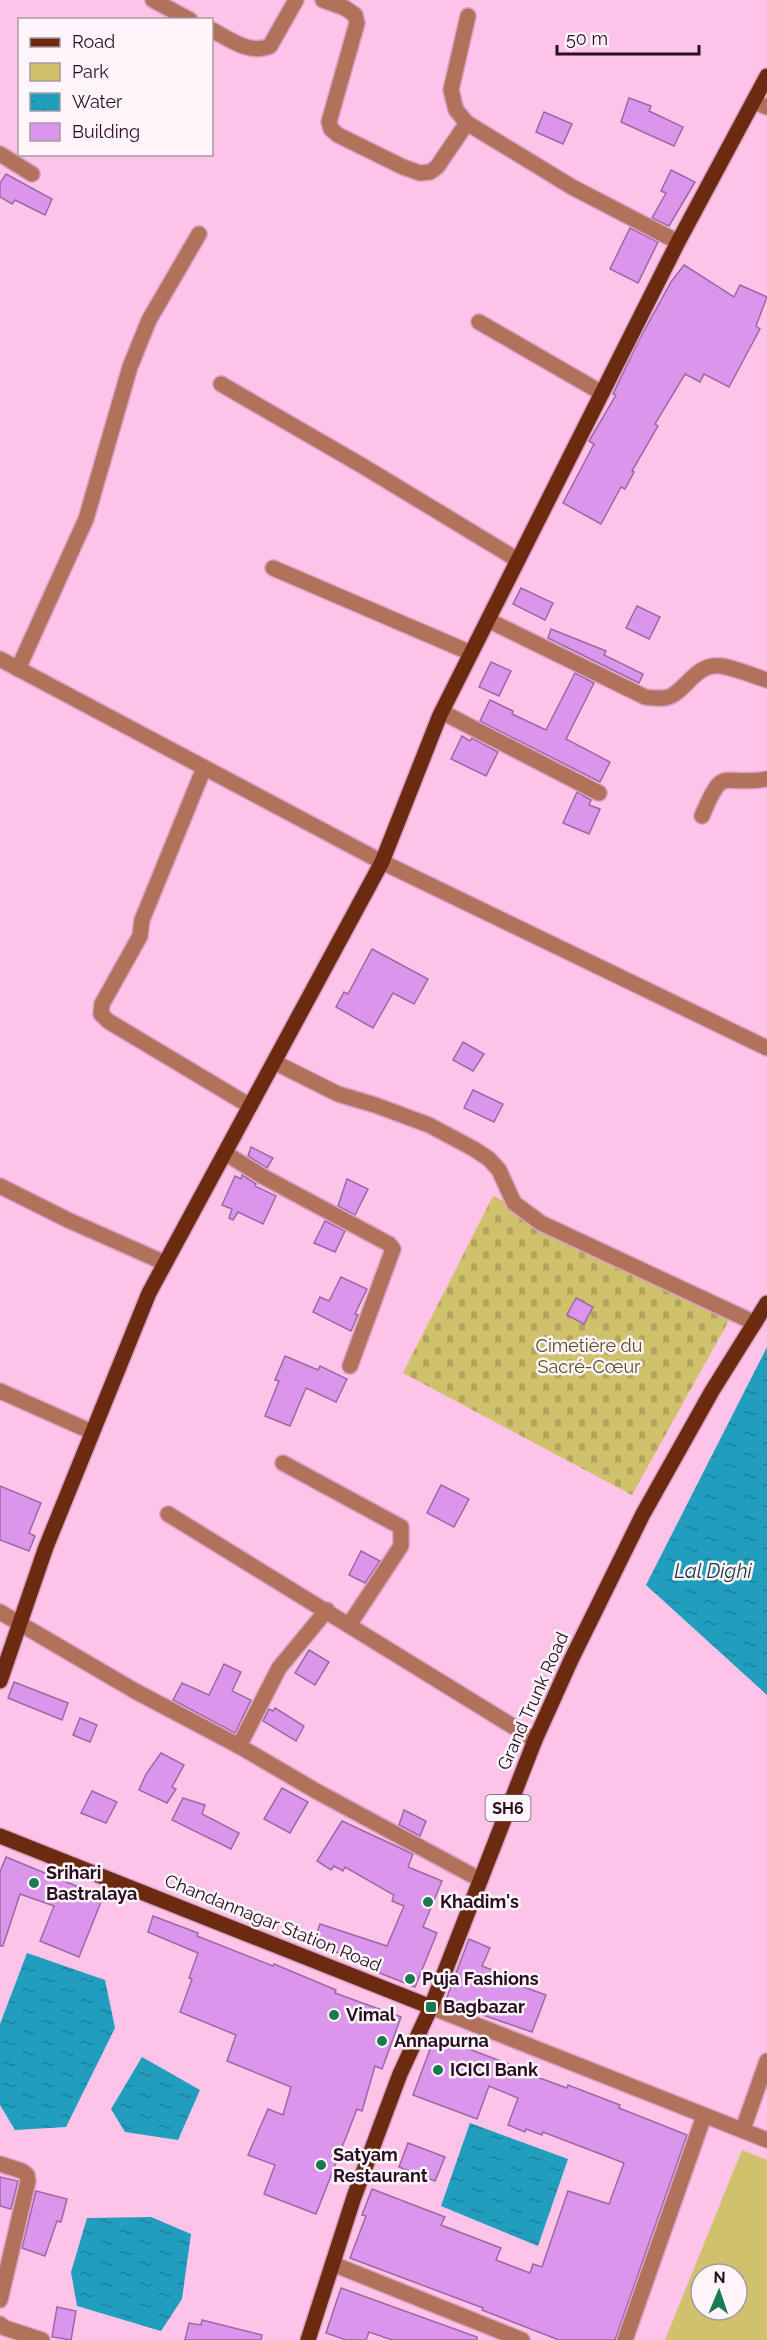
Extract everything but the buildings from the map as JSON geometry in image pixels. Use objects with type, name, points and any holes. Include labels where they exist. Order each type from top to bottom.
[{"type":"main road","points":[[0,1681],[46,1547],[149,1293],[382,862],[442,712],[678,242],[760,105],[767,76]]},
{"type":"main road","name":"Grand Trunk Road","points":[[308,2340],[400,2074],[431,2007],[535,1740],[571,1660],[643,1514],[712,1391],[767,1303]]},
{"type":"main road","name":"Chandannagar Station Road","points":[[0,1836],[431,2007]]},
{"type":"street","points":[[153,0],[186,18]]},
{"type":"street","points":[[213,30],[252,50],[262,50],[270,46],[296,0]]},
{"type":"street","points":[[323,0],[345,8],[355,15],[357,23],[329,122],[331,129],[338,135],[420,173],[430,172],[437,167],[467,123]]},
{"type":"street","points":[[468,16],[451,90],[456,111],[467,123],[572,187],[678,242]]},
{"type":"street","points":[[0,154],[32,174]]},
{"type":"street","points":[[18,669],[87,519],[130,367],[149,320],[199,234]]},
{"type":"street","points":[[479,322],[602,393]]},
{"type":"street","points":[[221,384],[518,560]]},
{"type":"street","points":[[273,568],[471,653]]},
{"type":"street","points":[[488,620],[645,697],[662,698],[673,695],[697,672],[710,667],[722,666],[767,680]]},
{"type":"street","points":[[0,659],[382,862],[767,1048]]},
{"type":"street","points":[[442,712],[599,793]]},
{"type":"street","points":[[204,768],[142,920],[140,936],[102,1005],[101,1014],[108,1021],[250,1106]]},
{"type":"street","points":[[702,816],[715,787],[722,781],[767,779]]},
{"type":"street","points":[[274,1062],[338,1094],[429,1125],[474,1149],[489,1159],[499,1170],[514,1203],[541,1223],[755,1323]]},
{"type":"street","points":[[225,1153],[262,1176],[389,1244],[393,1250],[350,1366]]},
{"type":"street","points":[[0,1186],[68,1220],[165,1263]]},
{"type":"street","points":[[0,1390],[92,1432]]},
{"type":"street","points":[[283,1462],[401,1527],[401,1546],[349,1625]]},
{"type":"street","points":[[168,1514],[535,1740]]},
{"type":"street","points":[[239,1746],[279,1668],[327,1610]]},
{"type":"street","points":[[0,1612],[165,1708],[239,1746],[316,1791],[479,1879]]},
{"type":"street","points":[[431,2007],[767,2139]]},
{"type":"street","points":[[743,2129],[767,2061]]},
{"type":"street","points":[[625,2340],[704,2116]]},
{"type":"street","points":[[0,2164],[21,2171],[27,2175],[28,2181],[0,2300]]},
{"type":"street","points":[[333,2264],[522,2340]]},
{"type":"street","points":[[0,2324],[5,2328],[42,2340]]},
{"type":"green space","name":"Cimetière du Sacré-Cœur","points":[[493,1196],[733,1313],[632,1495],[403,1373]]},
{"type":"green space","points":[[742,2150],[767,2160],[767,2340],[665,2340],[689,2281],[689,2322],[749,2322],[749,2262],[697,2262]]},
{"type":"water","name":"Lal Dighi","points":[[767,1347],[767,1695],[646,1585]]},
{"type":"water","points":[[27,1953],[105,1980],[115,2028],[66,2127],[15,2130],[0,2105],[0,2024]]},
{"type":"water","points":[[142,2057],[200,2090],[178,2140],[125,2132],[111,2109]]},
{"type":"water","points":[[470,2123],[568,2159],[538,2246],[441,2206]]},
{"type":"water","points":[[151,2217],[191,2234],[182,2299],[161,2331],[77,2306],[71,2272],[87,2218]]},
{"type":"place","name":"Srihari Bastralaya","points":[[34,1883]]},
{"type":"place","name":"Khadim's","points":[[428,1902]]},
{"type":"place","name":"Puja Fashions","points":[[410,1979]]},
{"type":"place","name":"Bagbazar","points":[[431,2007]]},
{"type":"place","name":"Vimal","points":[[334,2015]]},
{"type":"place","name":"Annapurna","points":[[382,2041]]},
{"type":"place","name":"ICICI Bank","points":[[438,2070]]},
{"type":"place","name":"Satyam Restaurant","points":[[321,2165]]}]
